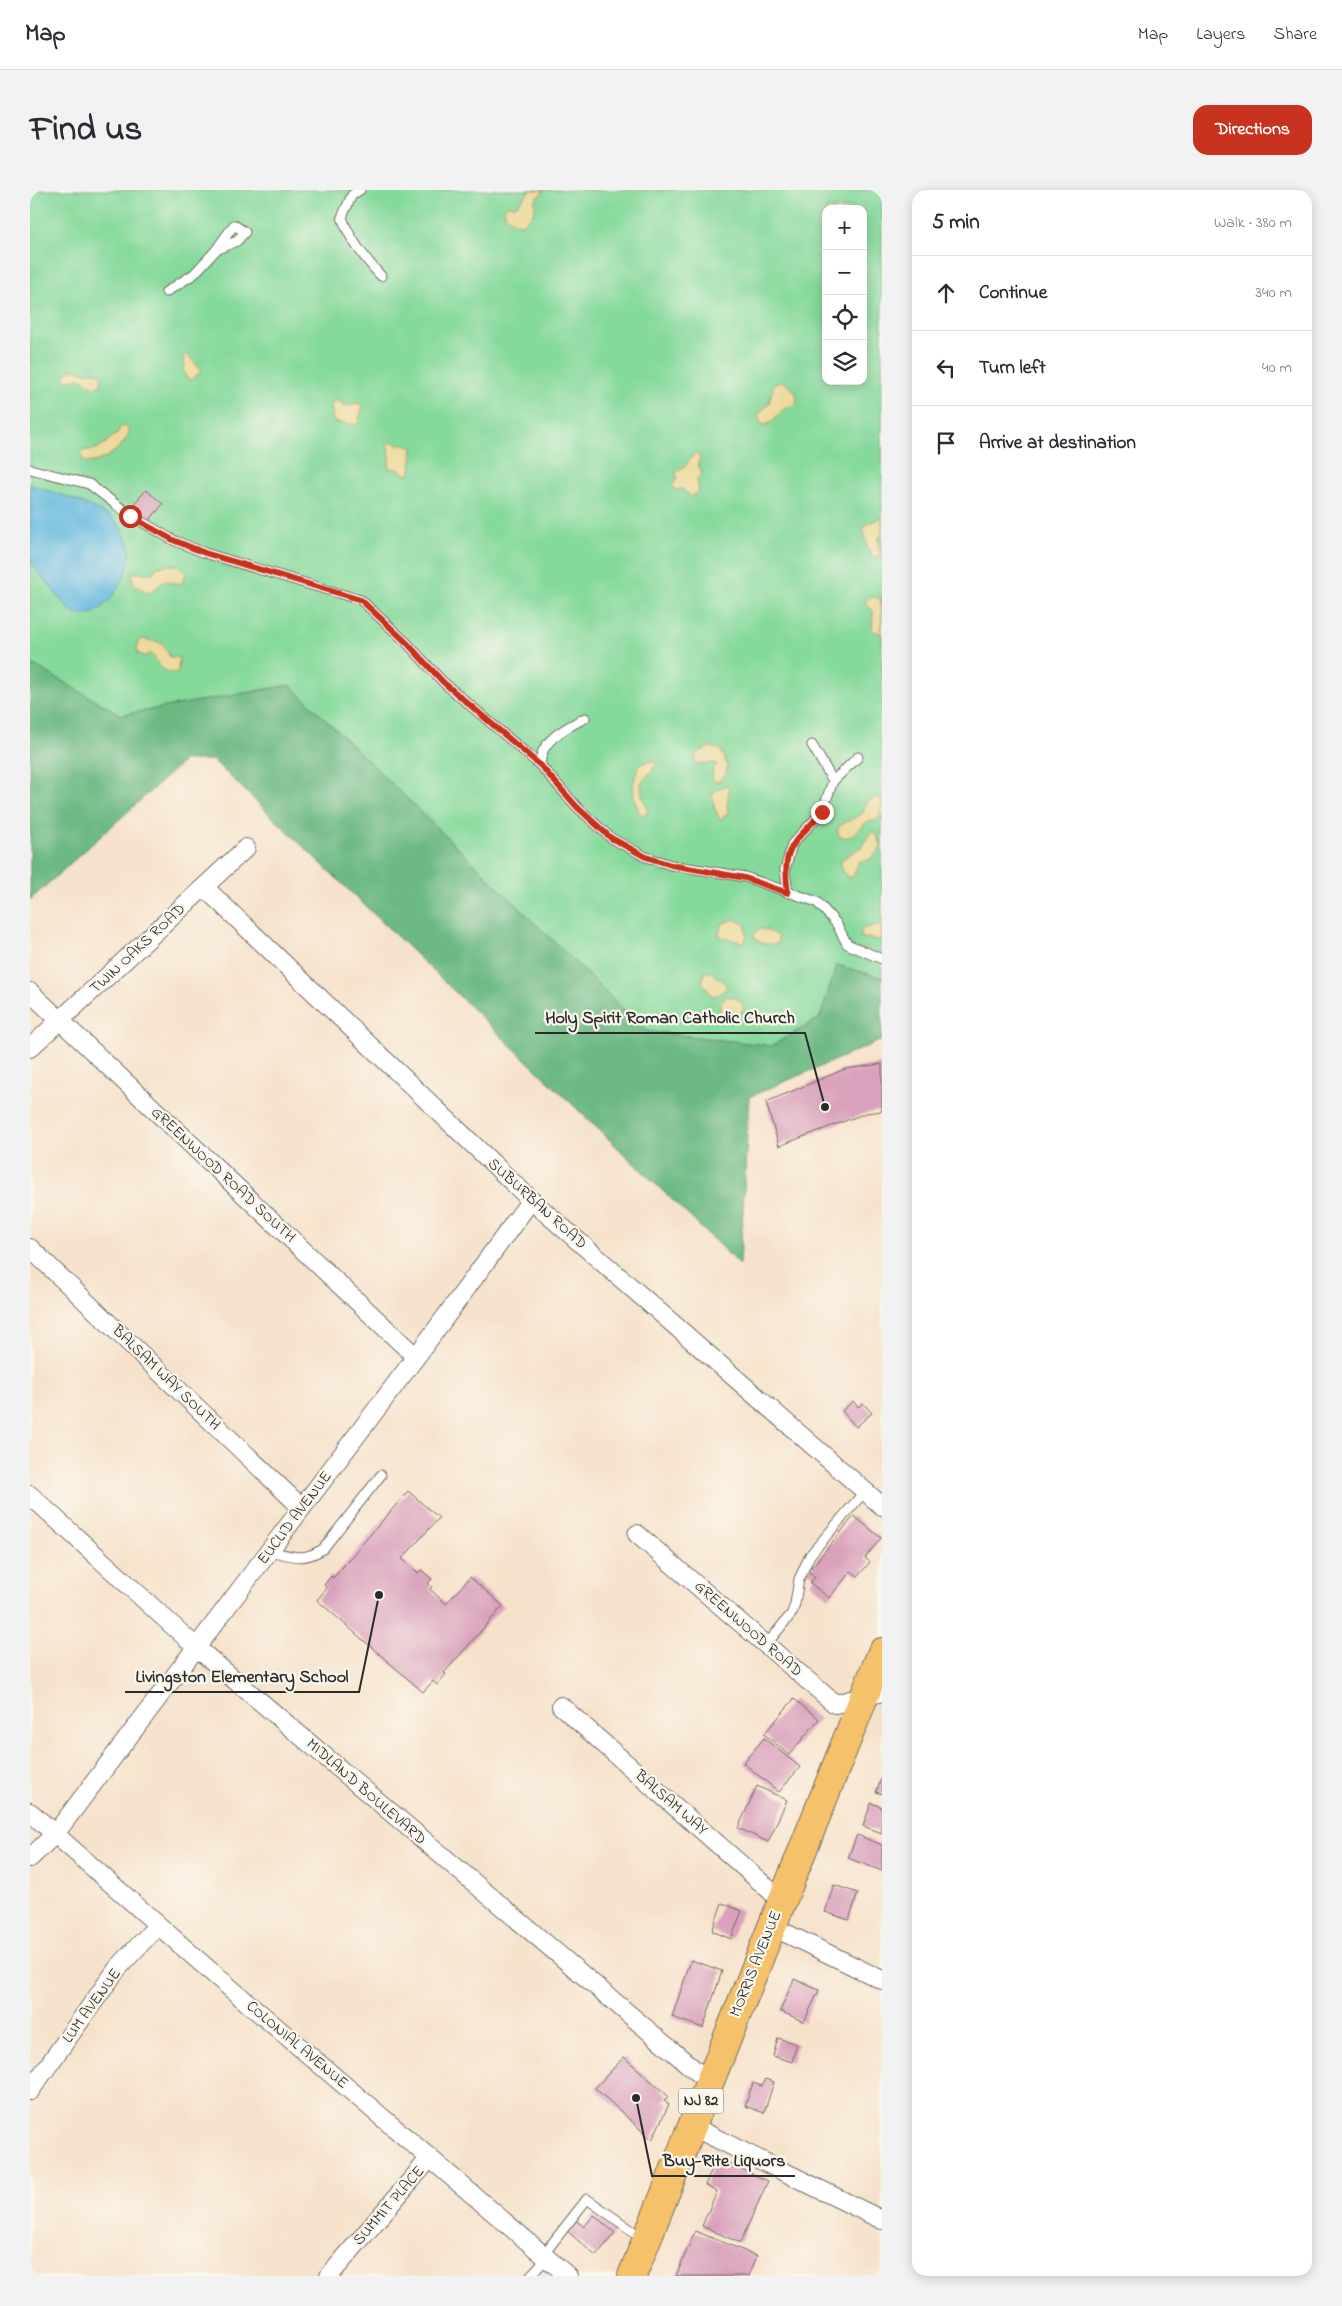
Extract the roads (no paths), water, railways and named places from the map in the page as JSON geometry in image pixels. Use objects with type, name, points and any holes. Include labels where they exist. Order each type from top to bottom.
[{"type":"main road","name":"MORRIS AVENUE","points":[[632,2276],[781,1900],[874,1694],[882,1652]]},
{"type":"street","name":"TWIN OAKS ROAD","points":[[30,1048],[246,848]]},
{"type":"street","name":"SUBURBAN ROAD","points":[[205,888],[531,1200],[882,1506]]},
{"type":"street","name":"GREENWOOD ROAD SOUTH","points":[[30,992],[416,1357]]},
{"type":"street","name":"EUCLID AVENUE","points":[[30,1858],[56,1834],[416,1357],[531,1200]]},
{"type":"street","name":"BALSAM WAY SOUTH","points":[[30,1248],[302,1508]]},
{"type":"street","name":"MIDLAND BOULEVARD","points":[[30,1495],[197,1648],[709,2082]]},
{"type":"street","name":"GREENWOOD ROAD","points":[[637,1534],[835,1704],[874,1694]]},
{"type":"street","name":"BALSAM WAY","points":[[561,1706],[781,1900]]},
{"type":"street","name":"COLONIAL AVENUE","points":[[30,1812],[158,1925],[568,2276]]},
{"type":"street","name":"LUM AVENUE","points":[[30,2090],[117,1969],[158,1925]]},
{"type":"street","points":[[771,1926],[882,1980]]},
{"type":"street","points":[[691,2126],[882,2220]]},
{"type":"street","name":"SUMMIT PLACE","points":[[328,2276],[430,2158]]},
{"type":"lane","points":[[360,190],[352,195],[342,217],[345,227],[355,240],[363,256],[381,276]]},
{"type":"lane","points":[[166,292],[194,274],[216,250]]},
{"type":"lane","points":[[30,469],[89,484],[130,516],[173,540],[205,553],[361,600],[407,643],[443,682],[541,766],[577,807],[611,838],[646,857],[671,865],[745,878],[818,902],[836,924],[847,944],[882,959]]},
{"type":"lane","points":[[541,766],[541,755],[559,732],[585,718]]},
{"type":"lane","points":[[812,745],[832,782]]},
{"type":"lane","points":[[788,893],[785,870],[792,844],[822,812],[832,782],[858,757]]},
{"type":"lane","points":[[270,1551],[299,1558],[310,1557],[323,1549],[382,1475]]},
{"type":"lane","points":[[766,1645],[792,1613],[799,1579],[810,1555],[864,1490]]},
{"type":"lane","points":[[530,2276],[587,2199],[646,2240]]},
{"type":"water","points":[[30,485],[97,509],[114,520],[124,534],[130,550],[126,571],[114,595],[96,612],[85,615],[68,609],[33,565],[30,557]]},
{"type":"place","name":"Holy Spirit Roman Catholic Church","points":[[825,1107]]},
{"type":"place","name":"Livingston Elementary School","points":[[379,1595]]},
{"type":"place","name":"Buy-Rite Liquors","points":[[636,2098]]}]
